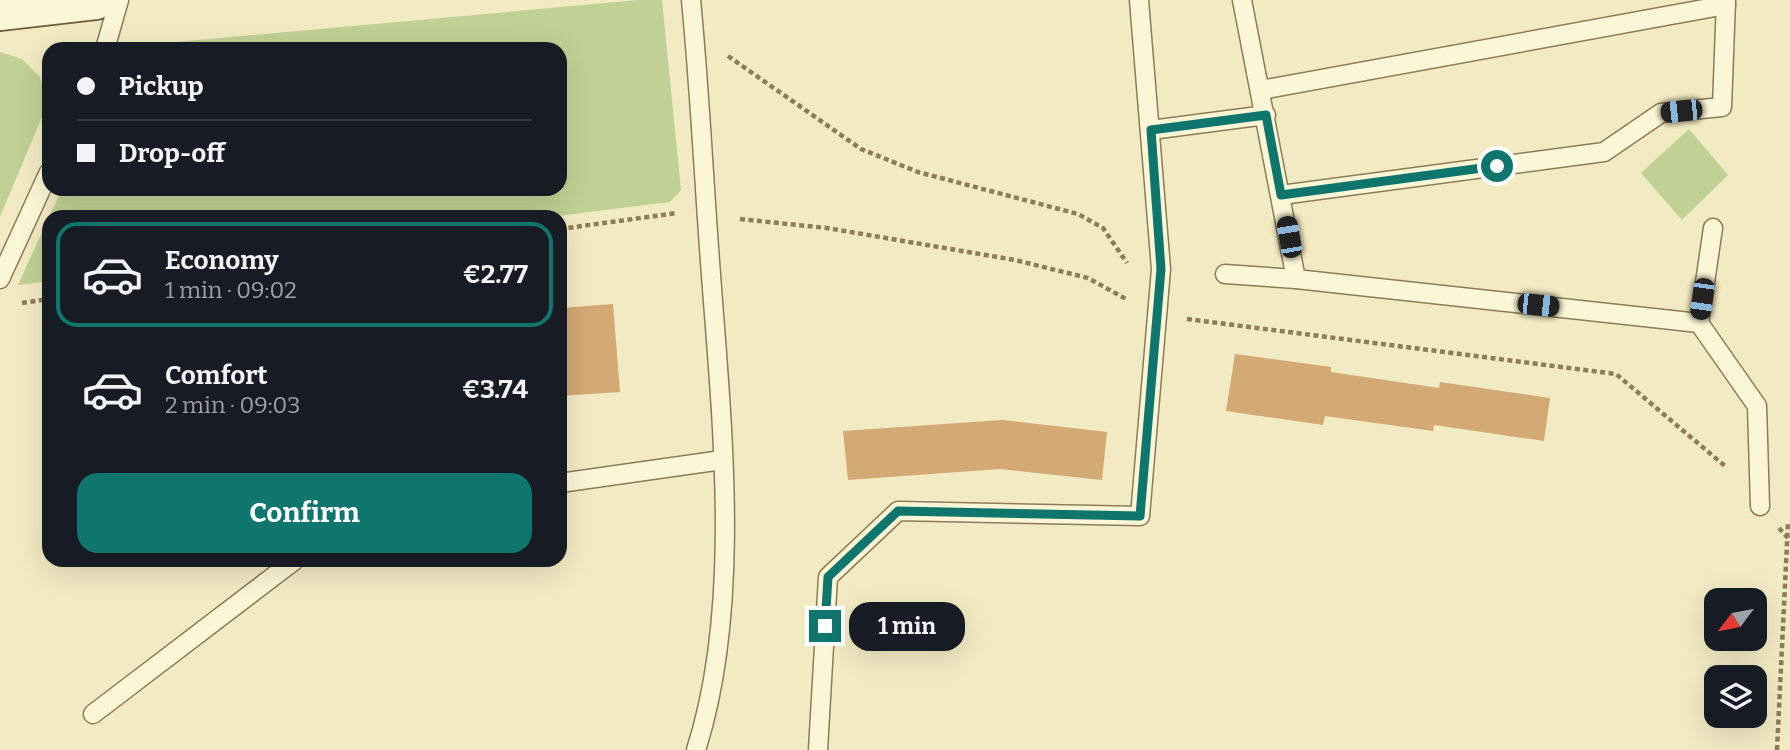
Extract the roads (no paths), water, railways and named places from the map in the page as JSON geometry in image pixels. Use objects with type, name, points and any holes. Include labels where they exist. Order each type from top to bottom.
[{"type":"main road","points":[[0,11],[96,0]]},
{"type":"lane","points":[[107,42],[119,0]]},
{"type":"lane","points":[[691,0],[722,460],[723,548],[712,687],[696,750]]},
{"type":"lane","points":[[818,750],[828,577],[898,511],[1140,516],[1161,269],[1139,0]]},
{"type":"lane","points":[[1242,0],[1296,279]]},
{"type":"lane","points":[[1261,90],[1726,3],[1722,107],[1661,113],[1604,152],[1281,195]]},
{"type":"lane","points":[[1151,130],[1266,115]]},
{"type":"lane","points":[[0,279],[42,187]]},
{"type":"lane","points":[[1713,228],[1699,323],[1757,406],[1760,506]]},
{"type":"lane","points":[[1226,274],[1296,279],[1699,323]]},
{"type":"lane","points":[[567,482],[722,460]]},
{"type":"lane","points":[[93,713],[286,567]]}]
